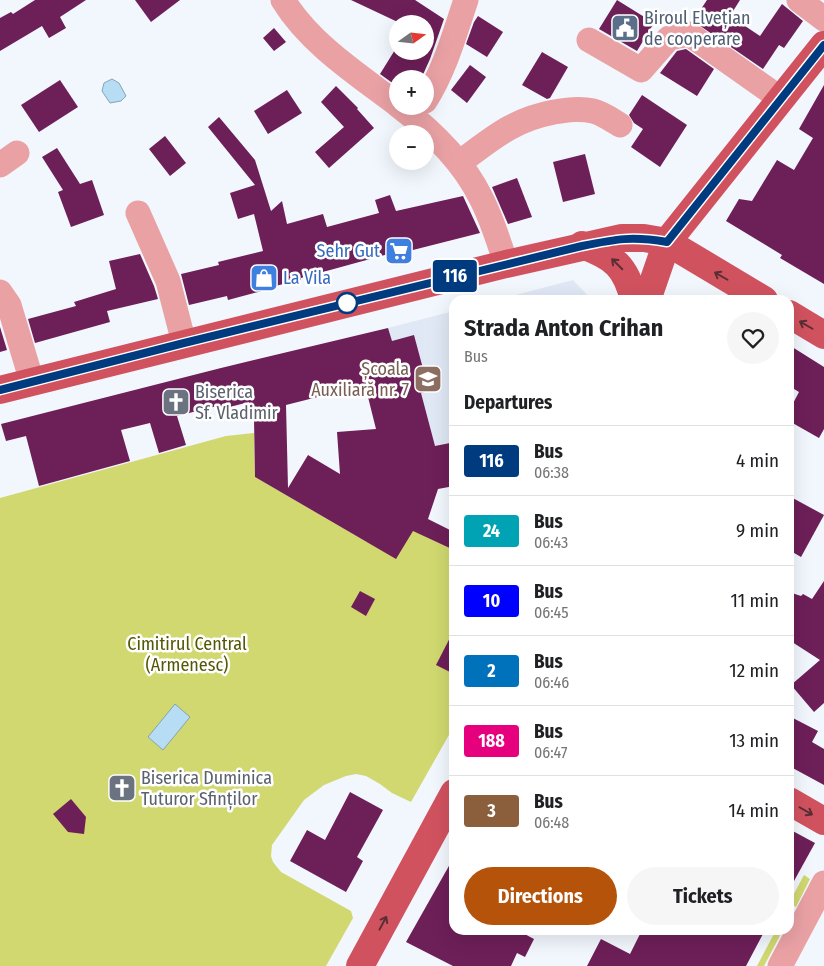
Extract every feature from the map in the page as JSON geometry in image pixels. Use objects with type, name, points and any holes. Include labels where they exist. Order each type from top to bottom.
[{"type":"main road","points":[[649,295],[667,242],[824,45]]},
{"type":"main road","points":[[0,390],[506,264],[622,238],[644,238],[667,242],[755,295]]},
{"type":"main road","points":[[582,246],[602,253],[616,261],[625,273],[633,295]]},
{"type":"main road","points":[[794,317],[824,335]]},
{"type":"main road","points":[[360,966],[449,802]]},
{"type":"main road","points":[[794,804],[824,821]]},
{"type":"street","points":[[283,0],[298,22],[336,58],[389,93]]},
{"type":"street","points":[[434,87],[445,64],[466,0]]},
{"type":"street","points":[[799,0],[824,20]]},
{"type":"street","points":[[589,40],[641,70],[669,38],[689,34],[781,99]]},
{"type":"street","points":[[459,163],[507,128],[527,118],[578,109],[594,111],[620,125]]},
{"type":"street","points":[[417,115],[459,163],[481,197],[506,264]]},
{"type":"street","points":[[138,212],[168,281],[184,343]]},
{"type":"street","points":[[0,292],[9,305],[32,382]]},
{"type":"street","points":[[780,966],[824,883]]},
{"type":"shaded area","points":[[573,280],[587,295],[515,295]]},
{"type":"shaded area","name":"Școala Auxiliară nr. 7","points":[[449,312],[449,458],[424,461],[388,328]]},
{"type":"green space","name":"Cimitirul Central (Armenesc)","points":[[254,433],[255,477],[367,542],[407,527],[449,546],[449,735],[411,802],[392,793],[366,776],[356,774],[346,776],[324,785],[304,800],[272,845],[271,856],[273,862],[281,872],[351,911],[353,918],[326,966],[0,966],[0,498],[226,436]]},
{"type":"green space","points":[[804,875],[810,879],[796,907],[794,906],[794,894]]},
{"type":"green space","points":[[773,935],[780,935],[764,966],[757,966]]},
{"type":"water","points":[[112,79],[119,83],[126,96],[121,101],[110,103],[102,91],[104,83]]},
{"type":"water","points":[[175,704],[190,717],[163,750],[148,737]]},
{"type":"building","points":[[35,0],[86,0],[60,17],[66,28],[49,38],[42,26],[0,51],[0,18],[11,12],[13,14]]},
{"type":"building","points":[[135,0],[180,0],[151,22]]},
{"type":"building","points":[[351,0],[415,0],[444,19],[434,48],[434,15],[389,15],[389,18]]},
{"type":"building","name":"Biroul Elvețian de cooperare","points":[[617,0],[654,23],[637,51],[599,29]]},
{"type":"building","points":[[707,0],[740,0],[730,16],[760,36],[782,4],[803,21],[784,48],[779,45],[763,69],[693,21]]},
{"type":"building","points":[[478,16],[503,32],[487,57],[466,44]]},
{"type":"building","points":[[274,28],[286,42],[274,51],[263,38]]},
{"type":"building","points":[[686,49],[714,69],[697,96],[660,73],[677,51]]},
{"type":"building","points":[[542,52],[568,67],[550,98],[547,99],[522,85]]},
{"type":"building","points":[[389,60],[430,60],[425,70],[389,70],[389,80],[380,74]]},
{"type":"building","points":[[470,65],[486,77],[467,103],[451,90]]},
{"type":"building","points":[[60,80],[78,107],[39,132],[21,105]]},
{"type":"building","points":[[824,85],[824,284],[780,258],[782,255],[726,221],[739,199],[752,201],[777,160],[794,170],[813,138],[799,129]]},
{"type":"building","points":[[336,86],[358,108],[374,128],[329,168],[315,152],[344,127],[321,102]]},
{"type":"building","points":[[287,90],[302,113],[268,134],[254,111]]},
{"type":"building","points":[[642,95],[687,125],[660,167],[631,147],[643,129],[634,123],[629,115]]},
{"type":"building","points":[[219,117],[255,160],[271,211],[282,201],[287,224],[323,214],[327,227],[379,213],[375,200],[390,195],[396,211],[463,196],[480,233],[409,251],[411,257],[395,262],[392,253],[228,300],[227,296],[189,305],[181,274],[219,265],[218,262],[263,251],[254,214],[238,219],[230,193],[255,185],[208,127]]},
{"type":"building","points":[[165,136],[186,163],[170,176],[149,149]]},
{"type":"building","points":[[57,148],[80,184],[92,180],[104,215],[71,227],[58,192],[63,190],[42,157]]},
{"type":"building","points":[[585,154],[595,194],[563,202],[553,162]]},
{"type":"building","points":[[517,178],[532,217],[508,224],[492,187]]},
{"type":"building","points":[[140,254],[158,299],[107,311],[110,322],[35,343],[28,319],[76,306],[74,302],[116,289],[109,261]]},
{"type":"building","points":[[0,327],[7,350],[0,352]]},
{"type":"building","points":[[388,328],[392,341],[414,335],[429,391],[421,393],[435,446],[449,443],[449,487],[438,489],[428,519],[449,530],[449,548],[413,531],[396,559],[255,477],[254,419],[249,402],[218,410],[217,406],[177,416],[186,445],[159,453],[150,423],[121,430],[130,461],[39,486],[26,436],[6,441],[1,424]],"holes":[[[365,385],[376,429],[337,432],[340,474],[308,455],[288,488],[286,405]]]},
{"type":"building","points":[[794,348],[824,367],[824,429],[819,438],[794,424],[794,402],[799,392],[794,389]]},
{"type":"building","points":[[794,499],[824,515],[801,557],[794,553]]},
{"type":"building","points":[[824,581],[824,703],[814,712],[794,689],[794,682],[820,660],[794,643],[794,594],[801,596],[803,594],[812,599]]},
{"type":"building","points":[[360,591],[375,599],[366,616],[351,607]]},
{"type":"building","points":[[449,640],[449,672],[436,665]]},
{"type":"building","points":[[794,719],[818,731],[812,742],[824,749],[824,785],[794,769]]},
{"type":"building","points":[[350,792],[383,810],[357,857],[363,861],[346,892],[290,861],[307,830],[325,840]]},
{"type":"building","points":[[71,799],[86,817],[84,834],[68,832],[53,814]]},
{"type":"building","points":[[794,832],[815,843],[794,881]]},
{"type":"building","points":[[449,866],[449,935],[526,935],[534,939],[525,957],[517,953],[511,966],[453,966],[406,942]]},
{"type":"building","points":[[640,935],[762,935],[746,966],[587,966],[601,939],[630,954]]},
{"type":"bus line","name":"116","points":[[0,390],[582,246],[622,238],[644,238],[667,242],[824,45]]},
{"type":"place","name":"Biroul Elvețian de cooperare","points":[[625,28]]},
{"type":"place","name":"Sehr Gut","points":[[399,251]]},
{"type":"place","name":"La Vila","points":[[264,278]]},
{"type":"place","name":"Școala Auxiliară nr. 7","points":[[428,379]]},
{"type":"place","name":"Biserica Sf. Vladimir","points":[[176,402]]},
{"type":"place","name":"Biserica Duminica Tuturor Sfinților","points":[[122,788]]}]
